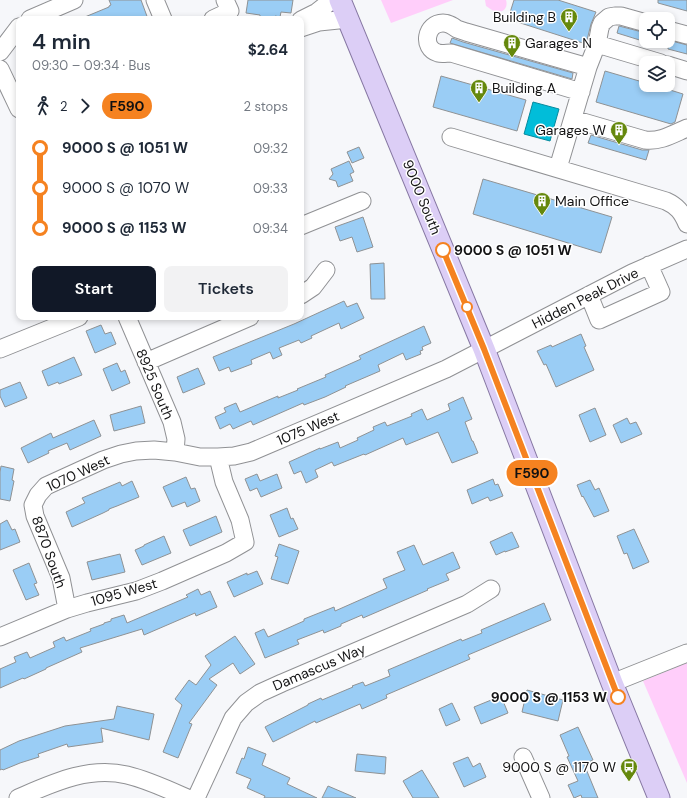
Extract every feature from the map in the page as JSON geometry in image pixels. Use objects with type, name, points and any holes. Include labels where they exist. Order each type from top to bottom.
[{"type":"main road","name":"9000 South","points":[[344,9],[484,349],[612,682],[659,798]]},
{"type":"street","points":[[37,16],[74,0]]},
{"type":"street","points":[[220,16],[230,12],[225,0]]},
{"type":"street","points":[[304,18],[316,12],[332,0]]},
{"type":"street","points":[[158,1],[162,16]]},
{"type":"street","points":[[304,27],[319,22],[344,9]]},
{"type":"street","points":[[558,168],[588,67],[597,44],[602,23],[609,17],[615,16],[621,16],[639,22]]},
{"type":"street","points":[[581,92],[451,53],[440,53],[434,51],[430,47],[427,40],[427,34],[431,28],[444,22],[466,32],[588,67]]},
{"type":"street","points":[[0,52],[16,31]]},
{"type":"street","points":[[675,32],[687,35]]},
{"type":"street","points":[[597,44],[639,56]]},
{"type":"street","points":[[675,67],[687,71]]},
{"type":"street","points":[[0,68],[16,103]]},
{"type":"street","points":[[573,119],[653,141],[687,128]]},
{"type":"street","points":[[451,137],[666,201],[673,204],[680,210],[686,219]]},
{"type":"street","points":[[304,225],[362,201]]},
{"type":"street","name":"Hidden Peak Drive","points":[[484,349],[632,273],[687,249]]},
{"type":"street","points":[[589,295],[599,320],[661,292],[649,265]]},
{"type":"street","points":[[304,293],[313,287],[326,270]]},
{"type":"street","points":[[0,349],[72,320]]},
{"type":"street","name":"8925 South","points":[[128,320],[172,422],[176,439],[175,452]]},
{"type":"street","points":[[146,362],[243,320]]},
{"type":"street","name":"1075 West","points":[[121,454],[154,450],[200,457],[218,457],[234,456],[251,452],[446,369],[484,349]]},
{"type":"street","name":"1070 West","points":[[38,495],[46,486],[58,480],[103,460],[121,454]]},
{"type":"street","name":"1095 West","points":[[0,637],[67,609],[136,591],[162,581],[226,553],[245,542],[240,520],[224,482],[218,457]]},
{"type":"street","name":"8870 South","points":[[38,495],[33,505],[35,516],[61,578],[67,609]]},
{"type":"street","name":"Damascus Way","points":[[196,798],[233,718],[246,703],[260,693],[467,604],[492,589]]},
{"type":"street","points":[[612,682],[687,653]]},
{"type":"street","points":[[523,757],[541,798]]},
{"type":"street","points":[[18,798],[73,776],[101,772],[126,775],[149,782],[187,798]]},
{"type":"shaded area","points":[[381,0],[453,0],[391,23]]},
{"type":"shaded area","points":[[485,0],[506,0],[507,2],[504,10],[498,12],[486,6]]},
{"type":"shaded area","points":[[687,663],[687,783],[643,681]]},
{"type":"water","points":[[533,102],[559,109],[550,141],[524,134]]},
{"type":"building","points":[[109,0],[141,0],[147,16],[87,16],[111,5]]},
{"type":"building","points":[[248,0],[293,0],[291,13],[281,12],[280,16],[260,16],[246,13]]},
{"type":"building","name":"Building B","points":[[514,0],[558,0],[596,12],[586,44],[508,19]]},
{"type":"building","points":[[658,0],[687,0],[687,11],[658,3]]},
{"type":"building","points":[[619,26],[639,31],[639,40],[617,33]]},
{"type":"building","points":[[452,38],[573,73],[572,79],[450,43]]},
{"type":"building","points":[[675,42],[687,45],[687,54],[668,49],[675,48]]},
{"type":"building","points":[[605,71],[639,81],[639,92],[675,92],[683,94],[675,122],[671,124],[596,102]]},
{"type":"building","name":"Building A","points":[[441,76],[526,100],[517,131],[433,107]]},
{"type":"building","name":"Garages W","points":[[591,135],[642,150],[649,150],[646,160],[588,143]]},
{"type":"building","points":[[359,147],[364,158],[352,163],[347,152]]},
{"type":"building","points":[[349,161],[354,172],[350,174],[353,181],[338,187],[336,181],[329,179],[333,174],[331,169]]},
{"type":"building","name":"Main Office","points":[[483,179],[612,217],[601,253],[473,214]]},
{"type":"building","points":[[363,217],[373,247],[357,252],[352,237],[340,241],[335,227]]},
{"type":"building","points":[[384,263],[385,299],[371,299],[370,264]]},
{"type":"building","points":[[344,301],[347,307],[357,303],[364,318],[341,329],[339,323],[311,336],[312,338],[301,343],[299,340],[279,348],[282,355],[273,359],[270,352],[251,360],[252,364],[231,372],[229,367],[219,371],[213,357]]},
{"type":"building","points":[[101,325],[105,334],[111,332],[116,344],[95,353],[86,331]]},
{"type":"building","points":[[424,326],[431,343],[422,347],[423,350],[420,351],[421,354],[406,360],[403,353],[378,365],[380,371],[345,386],[346,387],[325,397],[304,405],[303,403],[253,425],[251,421],[233,429],[230,424],[220,429],[215,417],[226,412],[224,408],[236,403],[240,412],[278,396],[278,398],[298,390],[297,389],[326,377],[325,375],[361,359],[359,356]]},
{"type":"building","points":[[581,334],[586,346],[584,347],[594,370],[556,387],[546,364],[544,365],[537,351],[551,345],[552,347]]},
{"type":"building","points":[[74,357],[82,375],[59,384],[58,382],[48,386],[42,371]]},
{"type":"building","points":[[117,363],[121,372],[125,370],[130,383],[112,391],[103,369]]},
{"type":"building","points":[[198,368],[205,384],[183,393],[177,377]]},
{"type":"building","points":[[20,382],[27,398],[5,407],[0,396],[0,390]]},
{"type":"building","points":[[463,397],[472,419],[465,422],[478,453],[452,463],[438,432],[406,445],[403,438],[365,455],[364,454],[334,466],[332,462],[315,470],[318,477],[306,483],[301,471],[294,474],[289,462],[320,448],[338,442],[340,448],[358,440],[357,438],[374,430],[373,427],[385,422],[387,426],[412,416],[411,414],[422,409],[427,420],[450,410],[448,404]]},
{"type":"building","points":[[141,406],[145,423],[114,431],[110,415]]},
{"type":"building","points":[[595,408],[606,435],[590,442],[579,415]]},
{"type":"building","points":[[627,418],[630,424],[636,422],[642,434],[621,443],[613,425]]},
{"type":"building","points":[[94,420],[101,436],[70,450],[67,443],[48,451],[49,453],[28,463],[21,448],[51,433],[53,438]]},
{"type":"building","points":[[1,466],[14,469],[12,480],[14,481],[10,501],[0,499]]},
{"type":"building","points":[[257,474],[260,481],[277,474],[282,488],[261,497],[257,488],[250,491],[245,479]]},
{"type":"building","points":[[186,477],[191,489],[195,488],[200,501],[187,507],[185,502],[172,507],[163,487]]},
{"type":"building","points":[[493,479],[495,485],[498,484],[503,496],[490,501],[488,497],[472,504],[467,490]]},
{"type":"building","points":[[590,480],[595,490],[599,488],[609,511],[594,517],[583,496],[582,497],[577,485]]},
{"type":"building","points":[[132,481],[139,497],[109,509],[72,527],[66,512],[85,503],[82,498],[120,482],[122,486]]},
{"type":"building","points":[[287,508],[291,519],[293,518],[298,529],[279,537],[270,515]]},
{"type":"building","points":[[216,516],[222,532],[190,546],[183,530]]},
{"type":"building","points":[[7,520],[12,530],[15,529],[20,542],[0,550],[0,524]]},
{"type":"building","points":[[634,529],[649,562],[633,569],[627,553],[624,554],[617,536]]},
{"type":"building","points":[[512,532],[519,547],[496,555],[490,542]]},
{"type":"building","points":[[164,536],[171,553],[142,565],[135,550]]},
{"type":"building","points":[[279,544],[299,551],[288,584],[271,579],[278,557],[275,556]]},
{"type":"building","points":[[414,545],[423,565],[453,552],[460,568],[446,574],[449,580],[427,589],[428,590],[363,618],[362,615],[324,633],[323,630],[297,640],[299,644],[265,658],[255,633],[264,629],[268,637],[304,621],[304,619],[334,607],[335,611],[387,588],[383,579],[405,570],[397,552]]},
{"type":"building","points":[[120,554],[125,572],[92,580],[87,562]]},
{"type":"building","points":[[29,563],[37,583],[34,584],[39,595],[26,600],[13,570]]},
{"type":"building","points":[[257,571],[263,584],[234,597],[227,582],[247,573],[247,575]]},
{"type":"building","points":[[198,589],[201,595],[210,591],[217,607],[196,616],[195,613],[144,635],[142,629],[80,648],[82,652],[24,679],[23,678],[0,688],[0,669],[16,662],[14,657],[27,652],[30,658],[55,647],[53,642],[64,637],[66,641],[91,631],[90,629],[111,621],[111,619],[124,615],[127,623],[188,597],[186,595]]},
{"type":"building","points":[[544,603],[551,620],[468,655],[470,659],[386,695],[387,698],[362,709],[360,704],[316,723],[315,721],[273,742],[265,727],[321,698],[322,700],[363,682],[365,686],[390,676],[388,670],[461,639],[462,641],[482,633],[481,630]]},
{"type":"building","points":[[235,636],[255,664],[240,674],[233,663],[209,679],[217,685],[189,723],[192,724],[178,758],[163,752],[182,705],[175,699],[189,680],[196,685],[211,665],[205,656]]},
{"type":"building","points":[[527,690],[563,700],[558,721],[522,712]]},
{"type":"building","points":[[501,696],[508,713],[481,724],[474,707]]},
{"type":"building","points":[[452,703],[460,720],[446,726],[439,709]]},
{"type":"building","points":[[117,706],[154,714],[149,740],[101,728],[103,742],[68,747],[67,744],[38,754],[39,757],[0,770],[0,750],[19,741],[65,726],[114,719]]},
{"type":"building","points":[[578,727],[593,760],[584,764],[598,798],[582,798],[581,795],[574,798],[568,785],[578,781],[567,757],[569,756],[560,735]]},
{"type":"building","points":[[248,747],[266,754],[262,765],[290,778],[287,784],[317,798],[264,798],[265,796],[247,788],[251,779],[236,773],[242,758],[244,759]]},
{"type":"building","points":[[357,754],[386,757],[385,774],[355,771]]},
{"type":"building","points":[[468,757],[473,767],[480,763],[486,777],[464,787],[453,763]]},
{"type":"building","points":[[422,770],[439,798],[413,798],[403,781]]},
{"type":"building","points":[[328,786],[356,798],[322,798]]},
{"type":"bus line","name":"F590","points":[[443,250],[484,349],[618,697]]},
{"type":"place","name":"Building B","points":[[569,32]]},
{"type":"place","name":"Garages N","points":[[512,58]]},
{"type":"place","name":"Building A","points":[[479,103]]},
{"type":"place","name":"Garages W","points":[[619,145]]},
{"type":"place","name":"Main Office","points":[[542,216]]},
{"type":"place","name":"9000 S @ 1051 W","points":[[443,250]]},
{"type":"place","name":"9000 S @ 1153 W","points":[[618,697]]},
{"type":"place","name":"9000 S @ 1170 W","points":[[629,782]]}]
